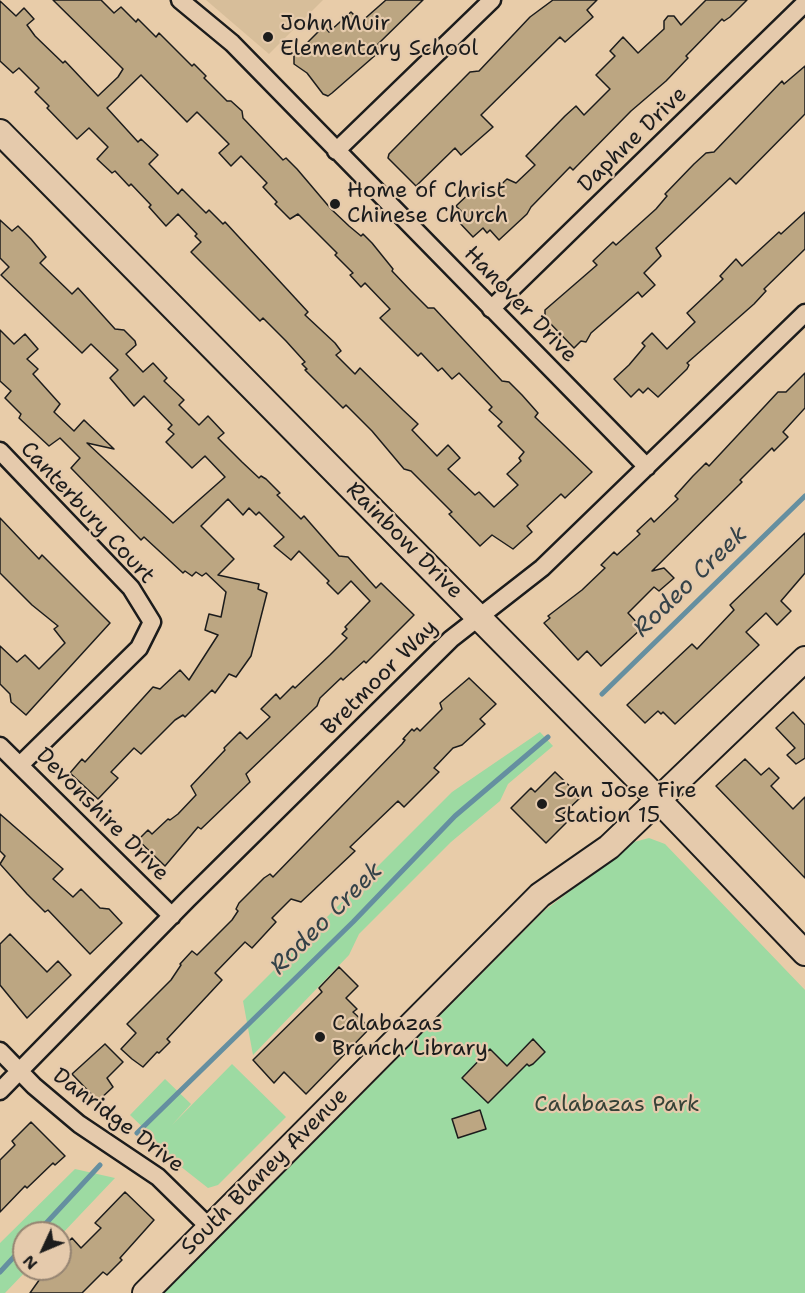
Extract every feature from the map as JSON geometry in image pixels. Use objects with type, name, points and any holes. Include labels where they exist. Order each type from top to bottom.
[{"type":"street","name":"Hanover Drive","points":[[180,0],[232,43],[647,467]]},
{"type":"street","points":[[336,151],[492,0]]},
{"type":"street","name":"Daphne Drive","points":[[491,309],[805,3]]},
{"type":"street","name":"Rainbow Drive","points":[[0,132],[805,953]]},
{"type":"street","name":"Bretmoor Way","points":[[0,1091],[172,916],[477,616],[505,598],[542,568],[805,313]]},
{"type":"street","name":"Canterbury Court","points":[[0,451],[131,588],[152,622],[139,648],[20,765]]},
{"type":"street","name":"South Blaney Avenue","points":[[145,1293],[540,895],[594,860],[805,659]]},
{"type":"street","name":"Devonshire Drive","points":[[0,746],[172,916]]},
{"type":"street","name":"Danridge Drive","points":[[0,1051],[20,1072],[79,1124],[158,1177],[209,1227]]},
{"type":"shaded area","name":"John Muir Elementary School","points":[[206,0],[323,0],[269,54]]},
{"type":"green space","points":[[540,732],[553,746],[508,784],[500,801],[451,842],[359,934],[349,955],[253,1055],[243,1001],[452,792]]},
{"type":"green space","name":"Calabazas Park","points":[[649,838],[665,844],[805,990],[805,1293],[164,1293],[544,911],[634,842]]},
{"type":"green space","points":[[232,1064],[286,1117],[218,1185],[208,1188],[147,1140],[156,1140],[130,1115],[165,1079],[191,1104],[172,1125]]},
{"type":"green space","points":[[75,1169],[115,1178],[72,1223],[72,1221],[22,1221]]},
{"type":"green space","points":[[12,1231],[12,1281],[16,1281],[5,1293],[0,1293],[0,1243]]},
{"type":"building","points":[[53,0],[101,0],[114,13],[121,7],[136,22],[138,19],[156,37],[159,33],[192,66],[194,64],[206,76],[204,78],[227,101],[231,101],[242,111],[243,118],[283,160],[286,158],[331,209],[372,243],[393,269],[392,271],[411,291],[428,308],[434,308],[502,381],[509,382],[522,395],[538,413],[535,417],[592,472],[565,498],[561,494],[527,526],[532,532],[513,549],[492,535],[480,546],[449,514],[452,512],[411,471],[404,469],[372,431],[346,405],[343,408],[305,370],[307,369],[302,364],[305,362],[286,341],[263,318],[260,321],[191,252],[201,242],[195,236],[197,234],[178,214],[166,226],[149,207],[151,205],[131,184],[129,186],[115,171],[112,173],[97,159],[108,147],[89,128],[77,139],[35,92],[39,88],[19,68],[13,73],[0,61],[0,1],[16,16],[24,8],[34,19],[27,25],[35,36],[63,63],[65,61],[98,96],[123,69]],"holes":[[[141,75],[187,122],[197,112],[229,144],[219,153],[231,166],[241,156],[267,183],[263,187],[277,202],[275,204],[290,219],[298,214],[337,253],[335,255],[353,273],[350,275],[361,287],[365,283],[390,309],[380,318],[418,356],[421,353],[438,371],[442,368],[452,379],[459,373],[492,407],[489,410],[502,422],[498,426],[524,452],[519,458],[521,461],[507,474],[518,485],[494,507],[479,492],[475,495],[448,469],[460,458],[448,445],[437,456],[412,430],[418,424],[360,368],[355,374],[336,355],[341,351],[335,343],[305,315],[308,312],[225,222],[223,224],[209,210],[206,213],[182,189],[178,194],[149,164],[158,155],[141,139],[138,142],[107,108]]]},
{"type":"building","points":[[386,0],[423,0],[378,44],[379,52],[328,96],[323,94],[307,73],[294,64],[294,56],[324,26],[329,32],[351,12],[361,22]]},
{"type":"building","points":[[553,0],[597,0],[587,10],[593,17],[565,42],[560,37],[481,115],[493,127],[461,155],[455,148],[416,186],[388,158],[389,154],[470,72],[479,71],[530,17]]},
{"type":"building","points":[[706,0],[747,0],[730,17],[724,21],[722,19],[686,56],[688,58],[666,81],[631,111],[573,170],[570,167],[527,214],[499,240],[490,230],[487,233],[483,228],[473,237],[457,220],[464,214],[456,206],[476,187],[489,196],[507,179],[516,183],[535,165],[526,156],[565,116],[576,106],[584,115],[610,89],[596,75],[615,56],[610,51],[623,37],[638,53],[664,29],[664,21],[668,16],[674,16],[681,25]]},
{"type":"building","points":[[805,66],[805,114],[736,184],[730,178],[656,248],[661,256],[644,273],[655,285],[642,297],[638,292],[591,333],[586,342],[581,341],[574,348],[545,318],[545,310],[597,265],[593,261],[613,242],[616,245],[656,209],[667,196],[665,194],[694,164],[706,153],[714,152],[782,81],[784,84]]},
{"type":"building","points":[[805,212],[805,249],[764,289],[766,291],[754,304],[687,363],[689,365],[687,369],[658,397],[648,388],[643,393],[639,389],[631,397],[614,379],[645,346],[642,343],[652,333],[667,349],[695,322],[687,313],[723,279],[720,276],[736,259],[742,266]]},
{"type":"building","points":[[0,220],[12,231],[18,226],[46,257],[40,263],[72,294],[78,288],[115,329],[124,330],[135,341],[136,345],[126,354],[143,372],[153,363],[167,378],[164,381],[184,400],[179,405],[199,425],[208,416],[224,433],[218,438],[259,478],[261,476],[266,479],[280,493],[277,495],[301,519],[304,516],[339,556],[348,557],[376,588],[381,583],[414,615],[366,663],[364,661],[343,680],[341,678],[320,698],[317,706],[246,774],[250,782],[201,829],[198,827],[165,866],[138,840],[148,830],[152,834],[168,819],[178,814],[196,795],[191,786],[225,750],[224,748],[240,732],[247,739],[270,717],[261,709],[276,694],[280,699],[293,686],[295,688],[330,655],[347,638],[342,634],[347,629],[345,627],[370,601],[351,581],[338,594],[327,583],[329,581],[299,551],[291,560],[274,546],[284,537],[259,512],[256,515],[249,508],[243,515],[228,499],[201,526],[234,559],[218,575],[259,584],[258,589],[267,593],[251,656],[236,677],[229,674],[215,693],[212,690],[185,717],[183,715],[175,720],[141,754],[134,748],[111,772],[118,778],[98,799],[70,773],[82,759],[85,762],[153,687],[160,689],[180,670],[189,680],[218,635],[205,630],[209,614],[221,617],[226,592],[206,573],[202,576],[196,572],[192,576],[185,571],[183,573],[144,537],[141,540],[71,468],[80,458],[60,438],[49,446],[19,418],[21,414],[5,398],[11,391],[0,381],[0,330],[14,344],[25,334],[38,349],[27,359],[38,369],[33,374],[60,404],[54,412],[74,431],[84,420],[114,449],[87,443],[173,523],[225,477],[205,456],[192,468],[166,442],[174,434],[168,429],[172,425],[144,396],[134,406],[110,378],[118,370],[91,344],[82,353],[1,275],[9,267],[0,258]]},
{"type":"building","points":[[805,373],[805,408],[783,432],[788,437],[774,451],[772,448],[740,480],[742,482],[652,571],[664,568],[674,578],[659,591],[654,587],[628,613],[642,628],[601,666],[587,651],[578,660],[544,623],[550,618],[548,616],[582,590],[605,568],[601,565],[614,552],[617,555],[640,534],[637,531],[651,518],[654,522],[678,499],[675,496],[693,476],[706,463],[709,466],[778,392],[786,392]]},
{"type":"building","points":[[0,518],[39,559],[42,555],[110,623],[26,715],[11,702],[10,694],[0,684],[0,646],[17,662],[25,655],[39,669],[65,643],[54,629],[58,626],[32,605],[0,573]]},
{"type":"building","points":[[805,533],[805,573],[781,601],[791,611],[777,625],[766,613],[746,632],[759,645],[675,724],[663,712],[661,714],[658,711],[645,723],[627,705],[692,644],[697,649],[734,610],[730,605]]},
{"type":"building","points":[[469,678],[496,704],[480,719],[485,724],[462,745],[453,748],[434,768],[439,772],[404,807],[398,801],[350,847],[355,851],[301,902],[291,899],[272,918],[276,922],[252,948],[245,942],[215,973],[222,980],[167,1039],[170,1042],[159,1053],[157,1052],[143,1067],[121,1049],[136,1033],[127,1024],[171,980],[180,964],[192,951],[197,955],[232,920],[238,911],[236,909],[239,903],[264,878],[270,874],[273,877],[402,744],[405,740],[403,739],[412,729],[414,731],[417,728],[420,731],[442,709],[440,703]]},
{"type":"building","points":[[793,712],[805,725],[805,758],[796,764],[787,755],[795,748],[776,728]]},
{"type":"building","points":[[745,759],[761,775],[769,768],[779,778],[771,786],[793,809],[805,797],[805,878],[716,786]]},
{"type":"building","name":"San Jose Fire Station 15","points":[[555,772],[581,797],[560,817],[566,823],[546,843],[511,808],[531,788],[535,792]]},
{"type":"building","points":[[0,814],[63,869],[53,879],[73,897],[81,889],[100,908],[109,909],[122,923],[90,954],[48,910],[45,912],[27,894],[0,864],[5,856],[0,851]]},
{"type":"building","points":[[10,934],[47,972],[58,961],[71,975],[27,1018],[0,985],[0,944]]},
{"type":"building","name":"Calabazas Branch Library","points":[[339,967],[358,986],[346,998],[357,1009],[353,1012],[370,1028],[306,1094],[284,1072],[274,1083],[253,1060],[322,992],[319,988]]},
{"type":"building","points":[[533,1039],[545,1052],[533,1064],[529,1066],[527,1064],[488,1103],[462,1078],[490,1049],[507,1066]]},
{"type":"building","points":[[105,1044],[123,1062],[107,1078],[113,1087],[98,1101],[72,1074]]},
{"type":"building","points":[[480,1110],[486,1129],[458,1138],[452,1119]]},
{"type":"building","points":[[31,1122],[65,1156],[55,1165],[53,1163],[27,1188],[25,1186],[0,1212],[0,1160],[15,1145],[12,1141]]},
{"type":"building","points":[[125,1192],[154,1220],[120,1258],[122,1260],[107,1275],[103,1272],[82,1293],[30,1293],[38,1281],[72,1281],[72,1238],[81,1248],[101,1228],[95,1223]]},
{"type":"waterway","name":"Rodeo Creek","points":[[602,694],[805,496]]},
{"type":"waterway","name":"Rodeo Creek","points":[[137,1133],[353,922],[455,816],[548,737]]},
{"type":"waterway","name":"Rodeo Creek","points":[[48,1221],[100,1165]]},
{"type":"waterway","name":"Rodeo Creek","points":[[0,1272],[12,1259]]},
{"type":"place","name":"John Muir Elementary School","points":[[268,37]]},
{"type":"place","name":"Home of Christ Chinese Church","points":[[335,204]]},
{"type":"place","name":"San Jose Fire Station 15","points":[[542,804]]},
{"type":"place","name":"Calabazas Branch Library","points":[[320,1037]]}]
